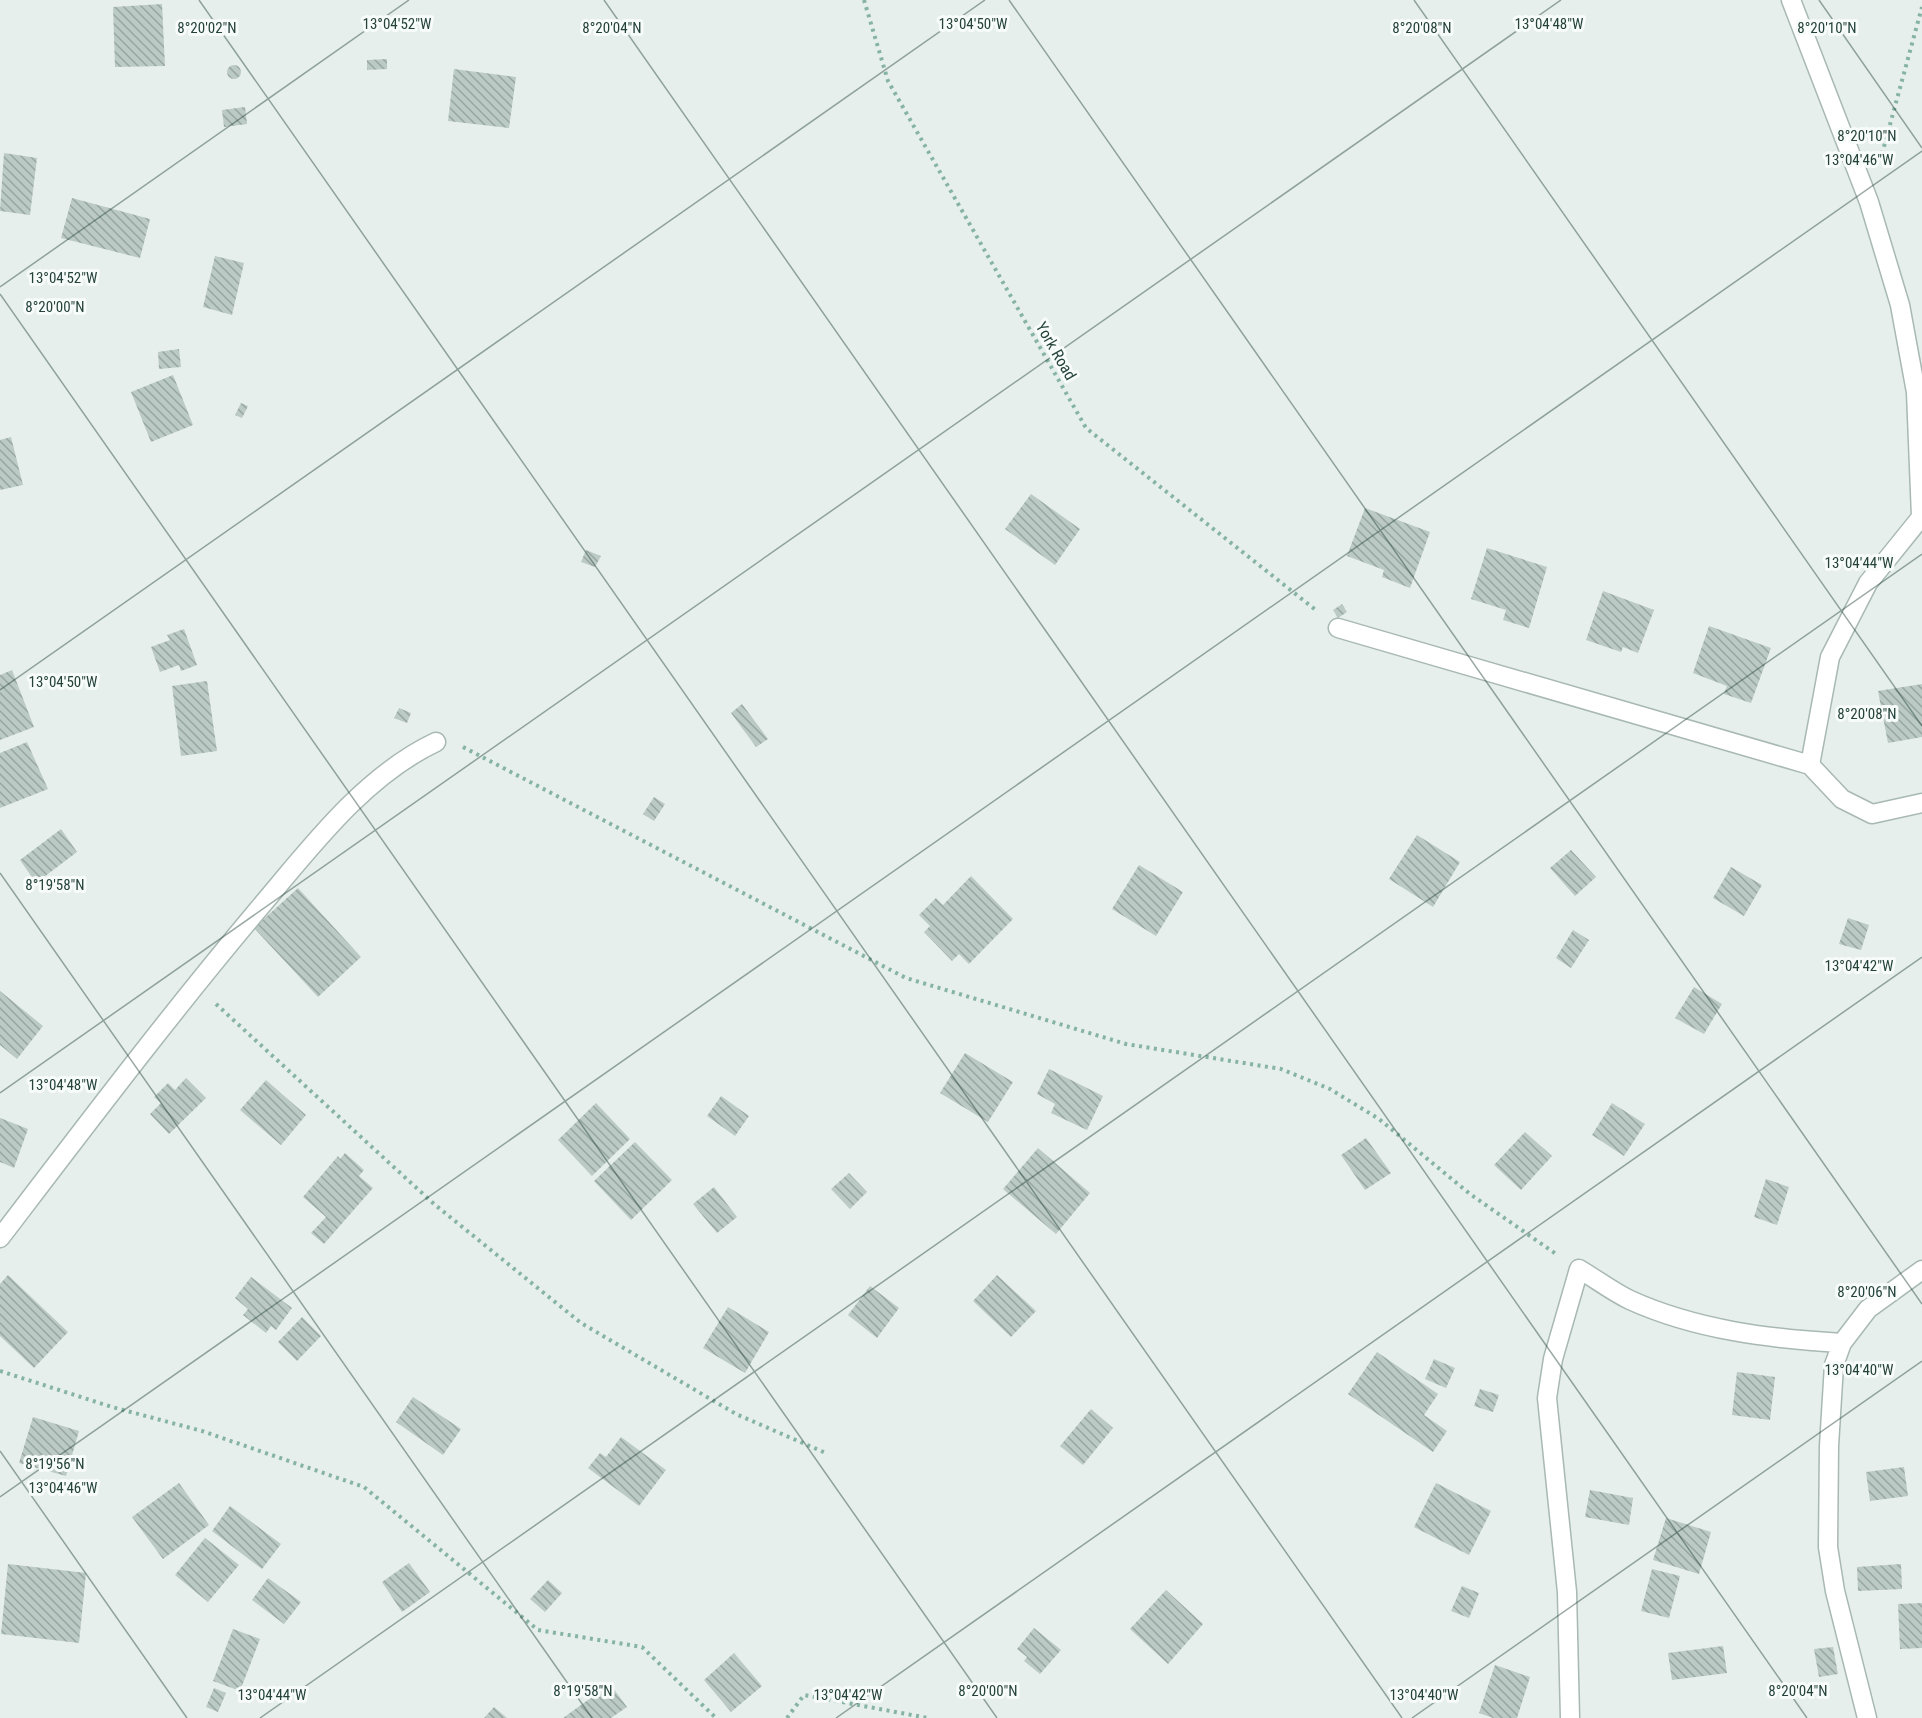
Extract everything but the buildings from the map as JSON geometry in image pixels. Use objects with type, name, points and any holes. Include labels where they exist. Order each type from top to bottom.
[{"type":"street","points":[[1791,0],[1869,202],[1900,305],[1916,392],[1922,517],[1868,583],[1830,657],[1810,765]]},
{"type":"street","points":[[1338,628],[1810,765],[1842,799],[1872,814],[1922,803]]},
{"type":"street","points":[[0,1238],[195,985],[318,839],[340,816],[412,753],[436,742]]},
{"type":"street","points":[[1570,1718],[1567,1592],[1547,1398],[1552,1359],[1579,1269],[1629,1300],[1670,1315],[1774,1340],[1842,1343]]},
{"type":"street","points":[[1867,1718],[1835,1591],[1828,1547],[1828,1446],[1834,1365],[1842,1343],[1868,1309],[1922,1270]]},
{"type":"path","name":"York Road","points":[[864,0],[888,81],[1086,429],[1338,628]]},
{"type":"path","points":[[1881,157],[1922,7]]},
{"type":"path","points":[[436,742],[456,743],[466,748],[906,978],[1126,1044],[1281,1069],[1330,1089],[1379,1119],[1470,1194],[1536,1242],[1579,1269]]},
{"type":"path","points":[[195,985],[434,1204],[580,1323],[736,1414],[828,1454]]},
{"type":"path","points":[[0,1371],[112,1407],[202,1431],[364,1487],[538,1630],[642,1647],[716,1718]]},
{"type":"path","points":[[786,1718],[804,1695],[928,1718]]}]
